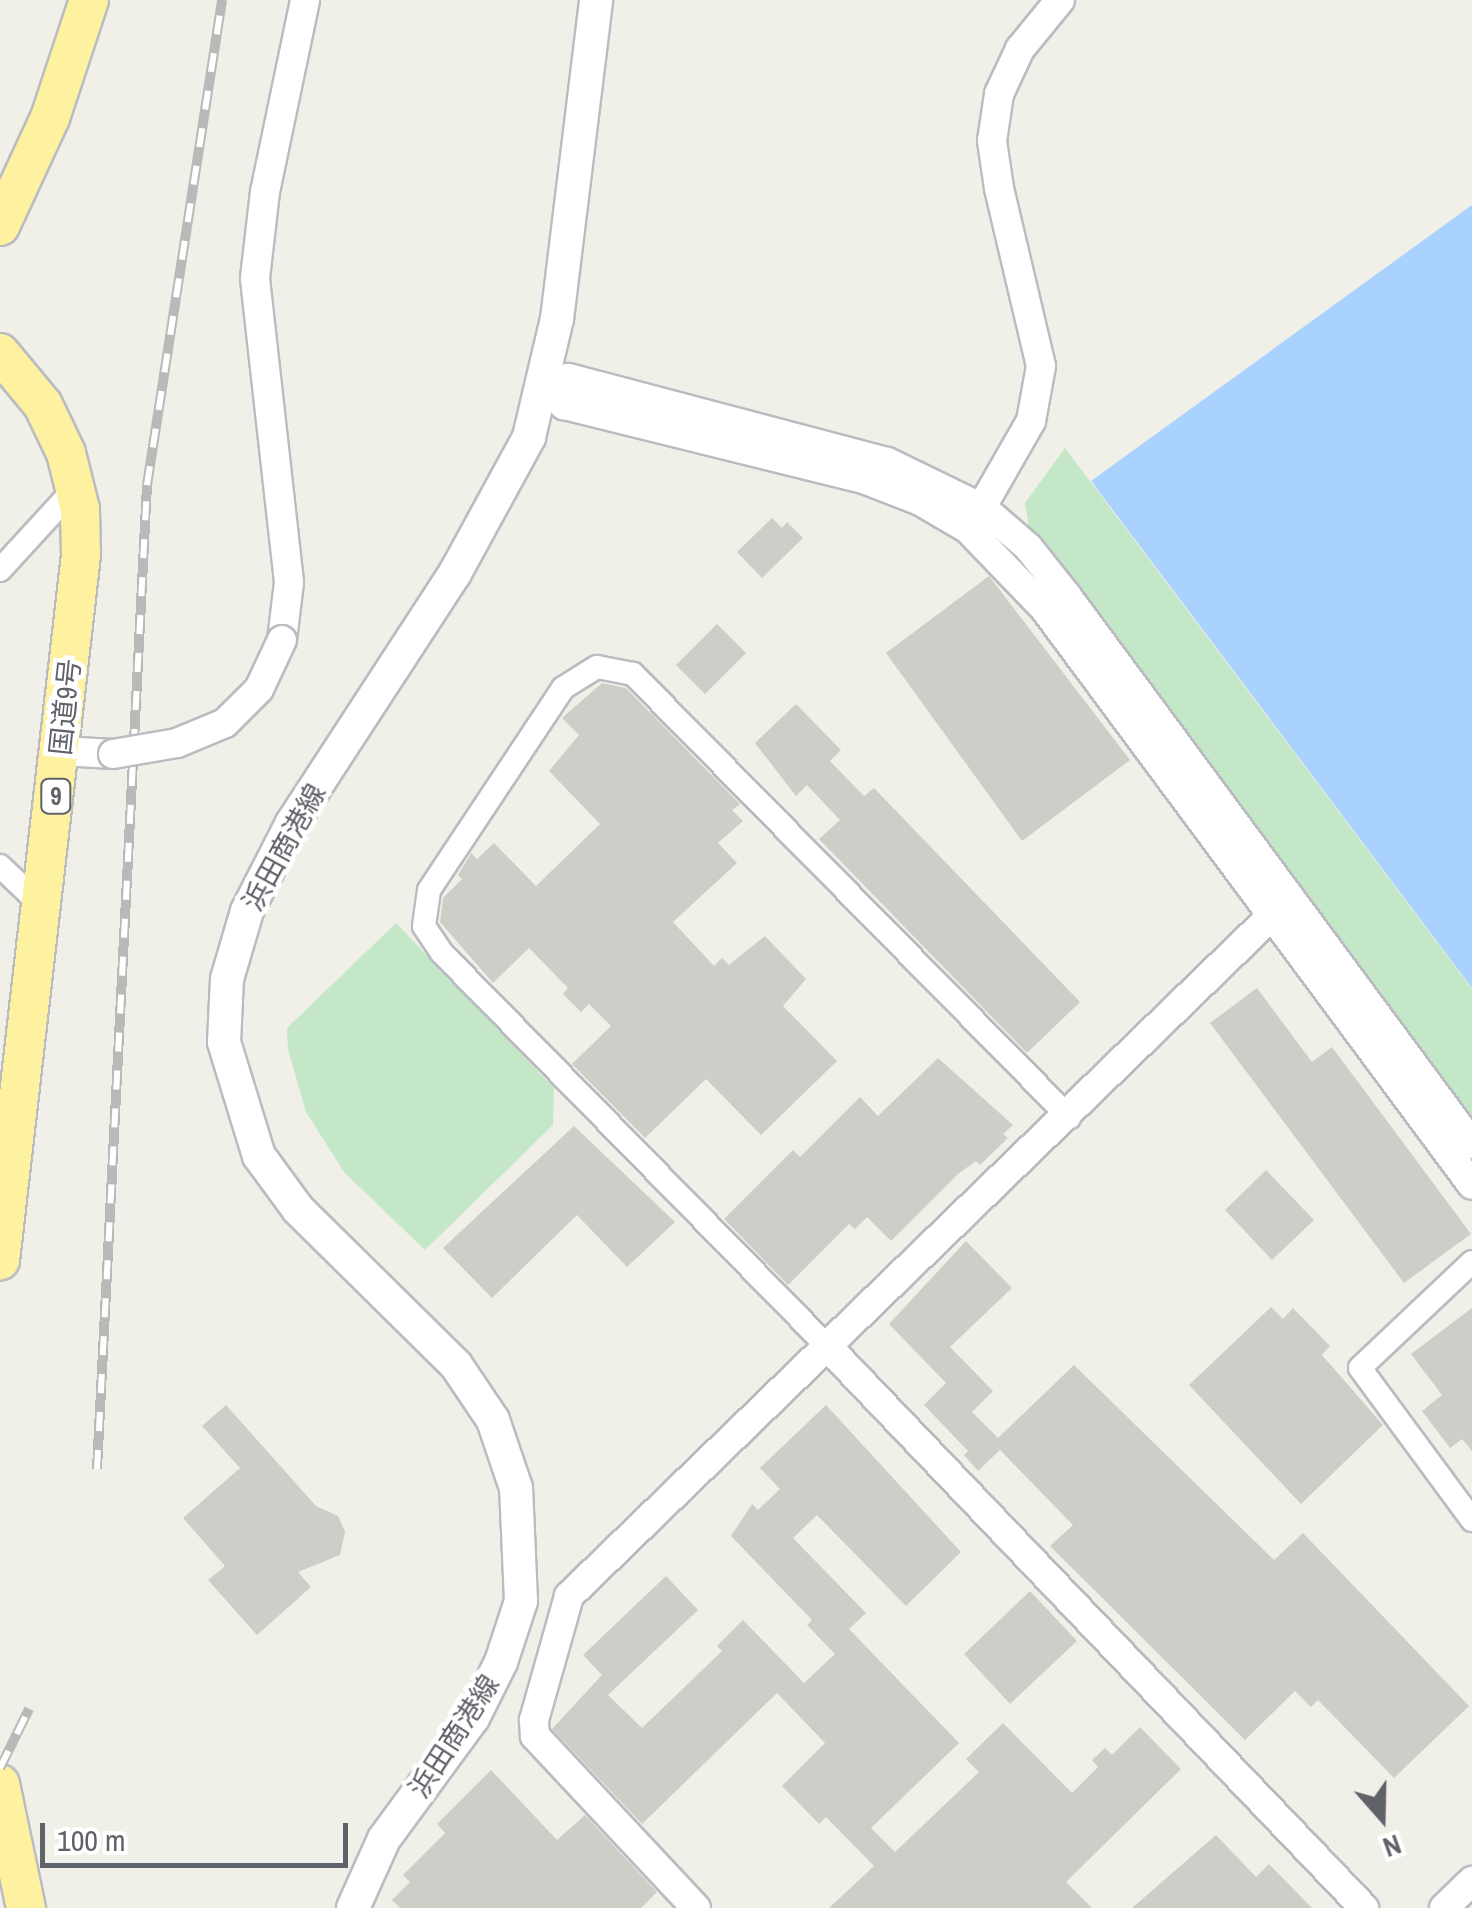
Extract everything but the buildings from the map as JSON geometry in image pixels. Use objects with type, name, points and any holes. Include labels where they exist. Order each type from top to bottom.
[{"type":"highway","points":[[0,226],[50,118],[89,0]]},
{"type":"highway","name":"国道9号","points":[[0,353],[43,405],[66,453],[80,509],[61,751],[0,1260]]},
{"type":"highway","points":[[0,1784],[26,1908]]},
{"type":"main road","name":"浜田商港線","points":[[354,1908],[384,1839],[472,1718],[501,1662],[521,1600],[516,1488],[493,1420],[456,1365],[298,1209],[259,1156],[236,1097],[224,1042],[227,979],[247,911],[292,823],[500,497],[544,386],[596,0]]},
{"type":"street","points":[[61,751],[113,754],[178,743],[225,722],[259,689],[282,640],[289,582],[255,278],[264,192],[304,0]]},
{"type":"street","points":[[976,519],[1031,420],[1040,366],[999,188],[994,125],[1000,94],[1020,49],[1060,0]]},
{"type":"street","points":[[544,386],[568,378],[888,462],[976,519],[1472,1144]]},
{"type":"street","points":[[0,570],[65,499]]},
{"type":"street","points":[[1069,1117],[633,674],[597,667],[563,688],[429,890],[424,926],[442,953],[826,1345],[1364,1908]]},
{"type":"street","points":[[0,866],[44,907]]},
{"type":"street","points":[[696,1908],[538,1741],[534,1720],[569,1596],[585,1574],[1069,1117],[1281,906]]},
{"type":"street","points":[[1281,906],[1472,1185]]},
{"type":"street","points":[[1472,1262],[1360,1368],[1472,1520]]},
{"type":"street","points":[[1444,1908],[1472,1882]]},
{"type":"green space","points":[[1065,448],[1472,989],[1472,1135],[1031,541],[1025,503]]},
{"type":"green space","points":[[396,923],[554,1088],[553,1125],[425,1250],[344,1172],[306,1112],[288,1050],[287,1028]]},
{"type":"water","points":[[1472,205],[1472,988],[1091,481]]},
{"type":"railway","points":[[97,1469],[147,485],[222,0]]},
{"type":"railway","points":[[0,1768],[29,1709]]}]
